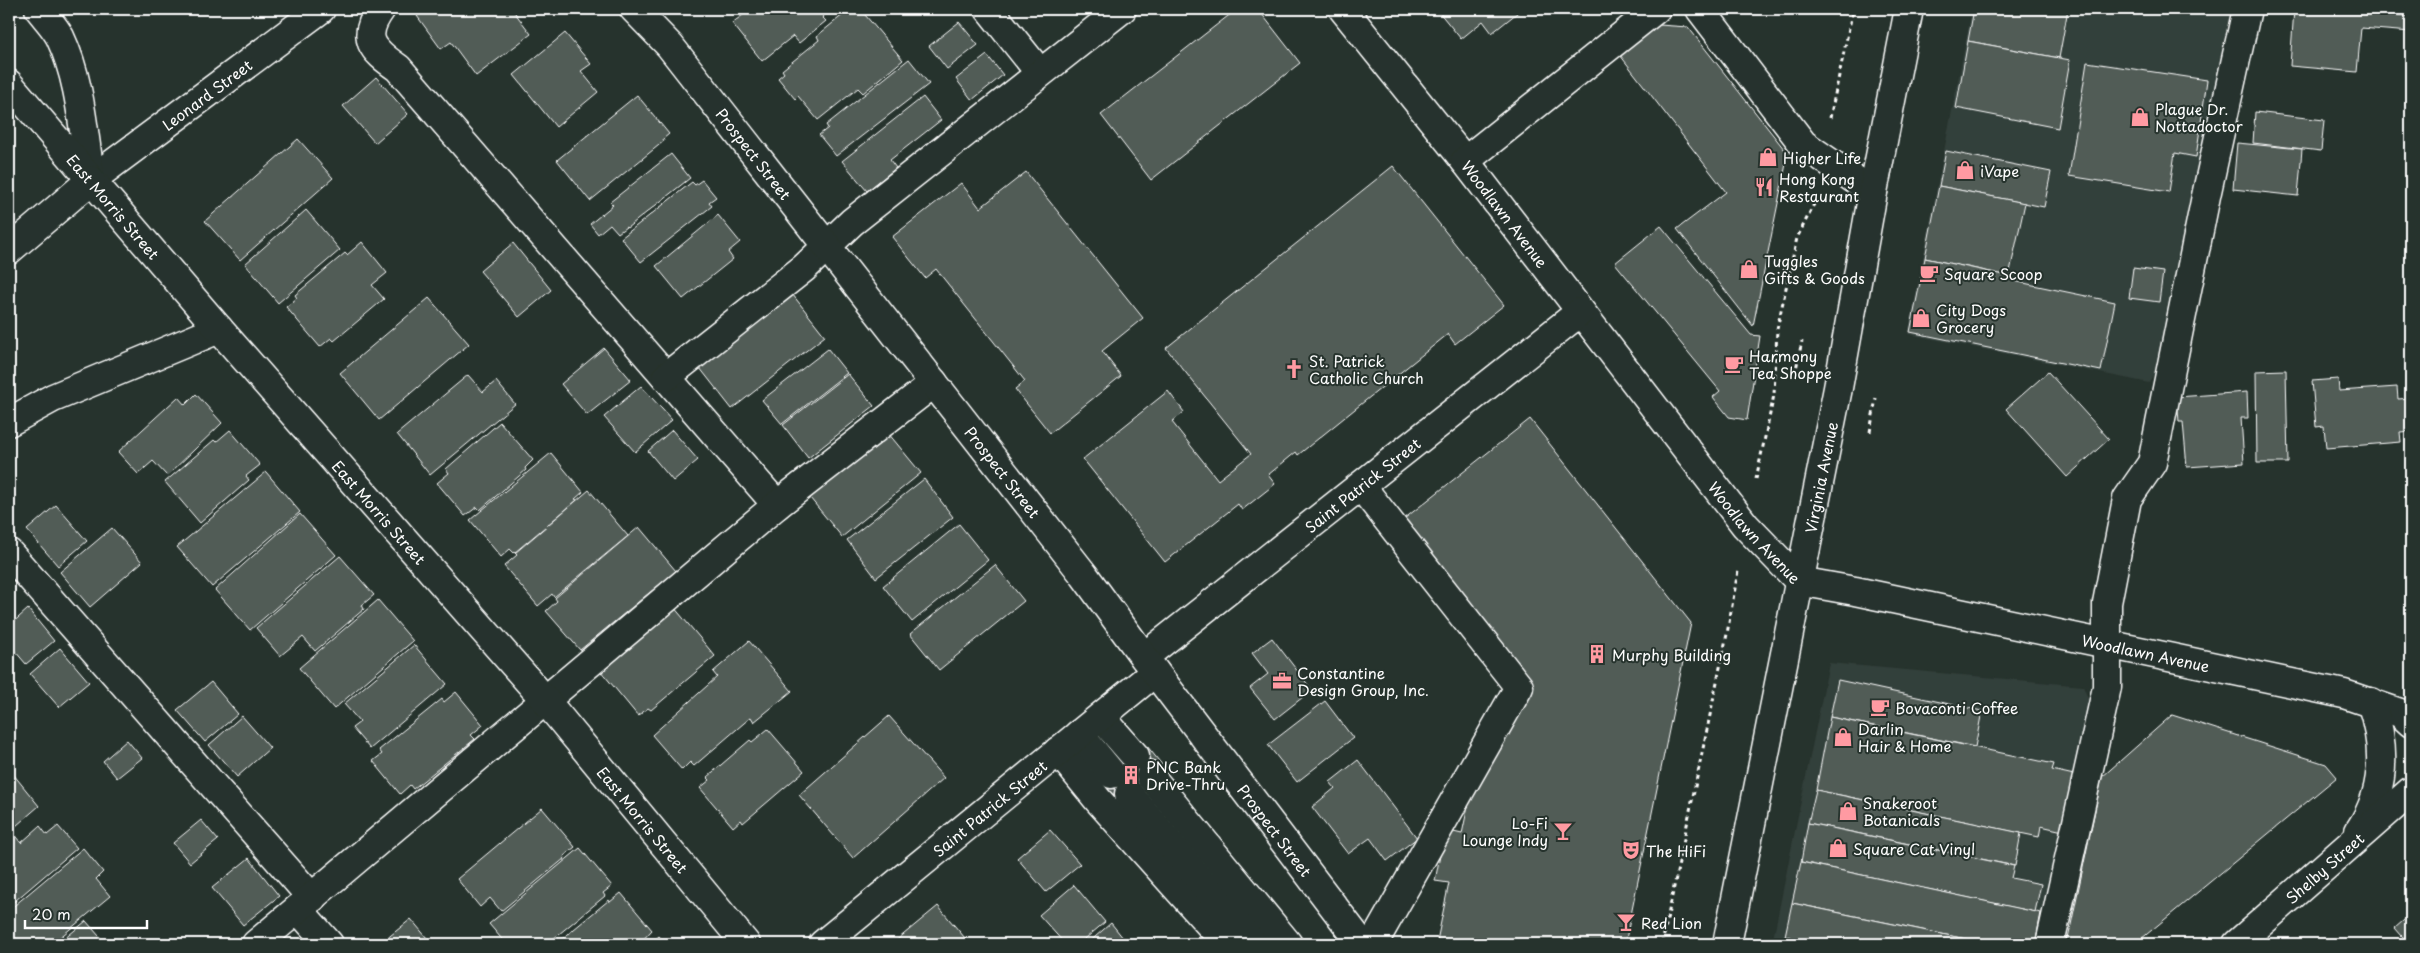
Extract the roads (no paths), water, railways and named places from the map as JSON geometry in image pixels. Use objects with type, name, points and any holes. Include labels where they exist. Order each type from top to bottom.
[{"type":"main road","points":[[39,9],[58,35],[69,59],[76,84],[91,180]]},
{"type":"main road","name":"Leonard Street","points":[[9,250],[91,180],[321,9]]},
{"type":"main road","points":[[381,9],[374,18],[370,32],[372,44],[380,55],[398,68],[777,505]]},
{"type":"main road","name":"Prospect Street","points":[[634,9],[670,46],[1084,575],[1362,944]]},
{"type":"main road","points":[[990,9],[1040,73]]},
{"type":"main road","points":[[666,377],[804,268],[852,222],[1122,9]]},
{"type":"main road","name":"Woodlawn Avenue","points":[[1343,9],[1465,162],[1745,525],[1799,581],[1855,591],[2344,694],[2371,702],[2400,714],[2411,723]]},
{"type":"main road","points":[[1465,162],[1656,9]]},
{"type":"main road","points":[[1700,9],[1803,144],[1873,192]]},
{"type":"main road","name":"Virginia Avenue","points":[[1727,944],[1838,388],[1873,192],[1909,9]]},
{"type":"main road","points":[[2050,944],[2107,687],[2108,603],[2127,499],[2152,462],[2206,196],[2247,9]]},
{"type":"main road","name":"East Morris Street","points":[[9,84],[219,329],[545,700],[746,944]]},
{"type":"main road","name":"Saint Patrick Street","points":[[823,944],[1101,717],[1150,664],[1360,486],[1580,312]]},
{"type":"main road","points":[[9,422],[62,394],[219,329]]},
{"type":"main road","points":[[256,944],[777,505],[934,383]]},
{"type":"main road","points":[[1360,486],[1519,687],[1373,944]]},
{"type":"main road","points":[[9,553],[305,904],[329,944]]},
{"type":"main road","points":[[2350,845],[2368,818],[2380,782],[2383,752],[2379,725],[2371,702]]},
{"type":"main road","points":[[1101,717],[1288,944]]},
{"type":"main road","points":[[1069,743],[1120,784],[1253,944]]},
{"type":"main road","points":[[1069,743],[1098,800],[1227,944]]},
{"type":"main road","name":"Shelby Street","points":[[2236,944],[2411,791]]},
{"type":"place","name":"Plague Dr. Nottadoctor","points":[[2140,117]]},
{"type":"place","name":"Higher Life","points":[[1768,157]]},
{"type":"place","name":"iVape","points":[[1965,170]]},
{"type":"place","name":"Hong Kong Restaurant","points":[[1764,187]]},
{"type":"place","name":"Tuggles Gifts & Goods","points":[[1749,269]]},
{"type":"place","name":"Square Scoop","points":[[1929,273]]},
{"type":"place","name":"City Dogs Grocery","points":[[1921,318]]},
{"type":"place","name":"Harmony Tea Shoppe","points":[[1734,364]]},
{"type":"place","name":"St. Patrick Catholic Church","points":[[1294,369]]},
{"type":"place","name":"Murphy Building","points":[[1597,654]]},
{"type":"place","name":"Constantine Design Group, Inc.","points":[[1282,681]]},
{"type":"place","name":"Bovaconti Coffee","points":[[1880,707]]},
{"type":"place","name":"Darlin Hair & Home","points":[[1843,737]]},
{"type":"place","name":"PNC Bank Drive-Thru","points":[[1131,775]]},
{"type":"place","name":"Snakeroot Botanicals","points":[[1848,811]]},
{"type":"place","name":"Lo-Fi Lounge Indy","points":[[1563,831]]},
{"type":"place","name":"Square Cat Vinyl","points":[[1838,848]]},
{"type":"place","name":"The HiFi","points":[[1631,850]]},
{"type":"place","name":"Red Lion","points":[[1626,922]]}]
